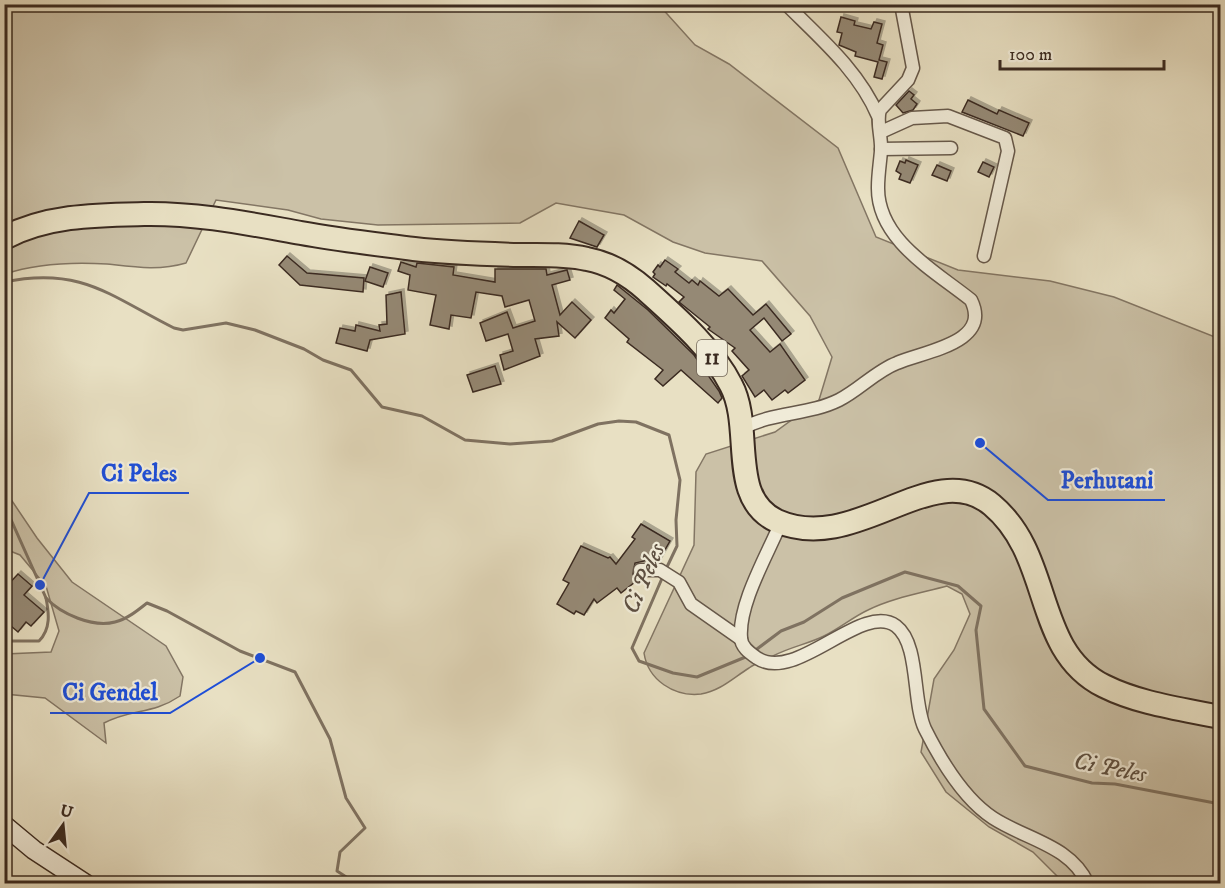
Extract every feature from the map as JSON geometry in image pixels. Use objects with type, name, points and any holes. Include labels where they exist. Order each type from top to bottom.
[{"type":"highway","name":"11","points":[[4,238],[39,223],[147,214],[235,222],[416,249],[588,259],[632,279],[701,345],[732,387],[743,428],[747,489],[756,507],[781,522],[809,529],[845,525],[936,491],[974,494],[989,503],[1005,518],[1026,549],[1060,643],[1077,665],[1097,681],[1119,692],[1221,717]]},
{"type":"street","points":[[743,428],[753,422],[840,400],[894,364],[957,342],[968,334],[975,323],[976,311],[971,300],[895,238],[877,189],[881,149],[878,116],[867,94],[836,54],[786,4]]},
{"type":"street","points":[[878,116],[908,80],[913,68],[901,4]]},
{"type":"street","points":[[881,132],[918,117],[948,116],[1005,138],[1008,151],[984,256]]},
{"type":"street","points":[[881,149],[951,148]]},
{"type":"street","points":[[743,644],[747,602],[781,522]]},
{"type":"street","points":[[640,570],[660,570],[679,582],[691,603],[743,644],[758,659],[771,664],[805,655],[862,626],[885,622],[895,625],[906,637],[924,726],[953,778],[992,817],[1069,856],[1080,867],[1088,884]]},
{"type":"street","points":[[4,825],[34,850],[86,884]]},
{"type":"shaded area","points":[[4,5],[659,5],[695,45],[729,64],[838,148],[876,237],[958,270],[1050,281],[1114,297],[1220,339],[1220,883],[1064,883],[1033,852],[989,827],[946,792],[921,752],[934,679],[954,650],[970,614],[962,594],[947,586],[877,606],[824,636],[786,650],[755,665],[708,692],[681,693],[664,685],[651,671],[644,653],[694,545],[696,472],[706,454],[775,432],[819,400],[832,357],[810,316],[762,261],[705,253],[673,242],[624,215],[556,203],[520,223],[378,225],[321,219],[288,210],[216,200],[186,263],[156,268],[81,263],[42,266],[5,274]]},
{"type":"shaded area","points":[[4,489],[37,538],[72,582],[166,646],[183,677],[180,696],[170,702],[104,723],[106,743],[45,698],[5,694],[5,654],[51,652],[59,631],[46,586],[20,555],[5,549]]},
{"type":"building","points":[[841,17],[855,21],[854,25],[871,29],[874,22],[882,24],[877,43],[883,45],[879,60],[887,62],[882,79],[874,77],[878,62],[855,56],[856,52],[839,45],[842,33],[837,32]]},
{"type":"building","points":[[909,91],[914,95],[911,99],[917,104],[913,110],[903,113],[896,105]]},
{"type":"building","points":[[968,100],[997,114],[999,110],[1029,123],[1023,136],[962,112]]},
{"type":"building","points":[[906,160],[918,165],[910,183],[899,179],[901,174],[896,171],[900,161],[905,163]]},
{"type":"building","points":[[983,162],[994,167],[989,177],[978,172]]},
{"type":"building","points":[[937,165],[951,171],[947,181],[932,175]]},
{"type":"building","points":[[579,221],[604,235],[597,247],[570,238]]},
{"type":"building","points":[[287,256],[307,273],[364,278],[363,292],[300,285],[279,265]]},
{"type":"building","points":[[665,260],[678,269],[675,272],[689,283],[692,280],[698,285],[700,281],[719,296],[728,289],[753,315],[766,304],[791,334],[782,341],[764,318],[750,330],[770,352],[780,344],[805,380],[788,393],[785,390],[772,400],[764,390],[755,397],[742,376],[749,370],[732,351],[735,348],[708,329],[710,327],[679,302],[684,297],[653,277],[655,274],[653,272]]},
{"type":"building","points":[[401,262],[416,267],[417,263],[454,267],[453,275],[495,282],[495,269],[546,269],[547,275],[567,270],[570,280],[552,285],[560,315],[572,302],[591,320],[575,338],[557,322],[559,336],[535,339],[540,356],[504,370],[500,355],[513,351],[508,334],[486,341],[480,323],[507,312],[513,328],[535,321],[529,300],[505,307],[502,296],[476,292],[471,318],[451,315],[449,329],[430,325],[436,295],[408,290],[410,275],[398,271]]},
{"type":"building","points":[[370,267],[388,273],[383,287],[365,281]]},
{"type":"building","points":[[617,285],[648,310],[694,355],[719,391],[722,398],[718,403],[681,370],[663,386],[655,379],[663,370],[627,342],[629,339],[605,318],[611,310],[614,313],[625,299],[614,290]]},
{"type":"building","points":[[401,292],[405,334],[370,340],[367,351],[336,343],[340,328],[355,331],[356,325],[380,331],[379,325],[387,324],[386,295]]},
{"type":"building","points":[[495,366],[501,384],[473,392],[467,375]]},
{"type":"building","points":[[641,524],[670,541],[658,562],[653,559],[635,563],[633,574],[640,578],[621,593],[617,588],[597,603],[594,599],[584,615],[576,611],[574,614],[557,604],[569,583],[563,580],[581,546],[610,557],[616,564],[635,539],[632,537]]},
{"type":"building","points":[[18,574],[32,586],[24,595],[44,612],[31,626],[26,622],[18,632],[4,620],[4,589]]},
{"type":"waterway","name":"Ci Peles","points":[[4,282],[31,278],[75,281],[112,295],[174,328],[183,330],[226,323],[255,330],[351,370],[382,407],[422,416],[465,440],[510,444],[552,441],[598,424],[619,421],[636,422],[669,435],[680,480],[676,520],[677,546],[666,569]]},
{"type":"waterway","name":"Ci Peles","points":[[4,504],[46,598],[48,615],[46,631],[39,641],[4,641]]},
{"type":"waterway","name":"Ci Peles","points":[[753,652],[781,631],[804,622],[842,598],[905,572],[958,586],[981,606],[976,630],[984,709],[1025,766],[1092,783],[1115,784],[1220,804]]},
{"type":"waterway","name":"Ci Peles","points":[[663,576],[632,648],[639,661],[673,673],[697,677],[748,656]]},
{"type":"waterway","points":[[46,598],[69,614],[97,623],[119,621],[147,603],[167,611],[240,651],[295,672],[330,739],[346,798],[365,828],[340,852],[337,871],[357,884]]},
{"type":"place","name":"Perhutani","points":[[980,443]]},
{"type":"place","name":"Ci Peles","points":[[40,585]]},
{"type":"place","name":"Ci Gendel","points":[[260,658]]}]
